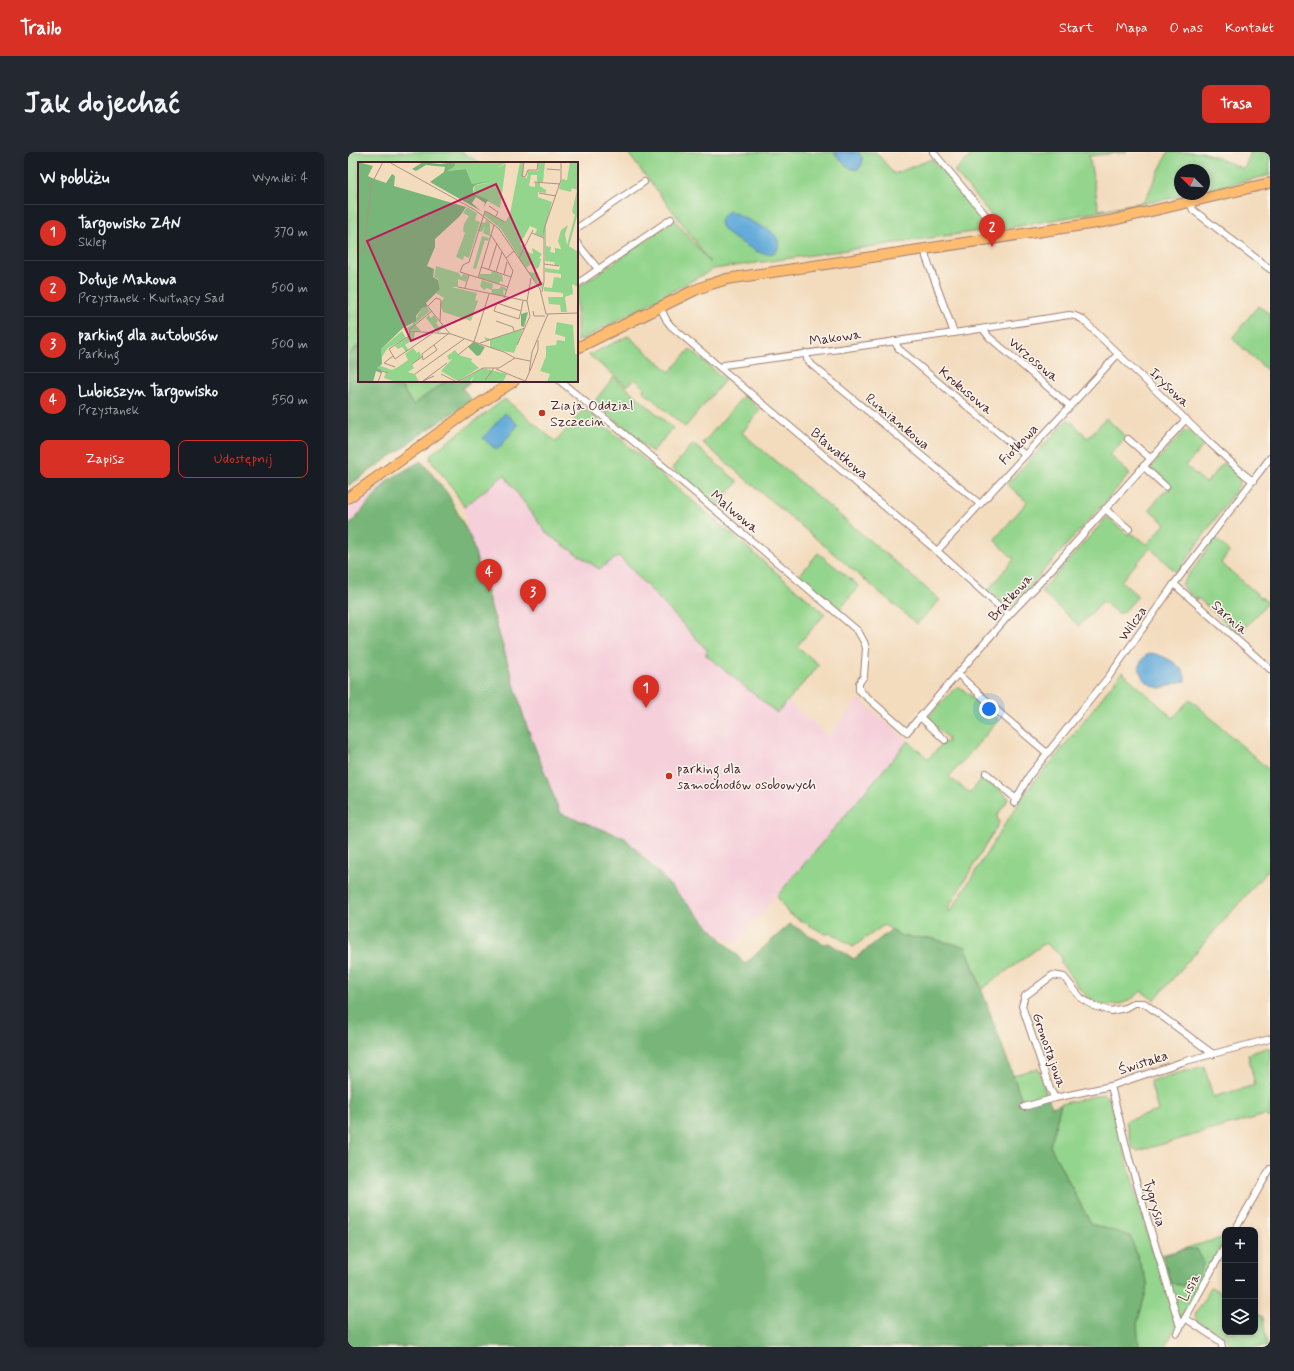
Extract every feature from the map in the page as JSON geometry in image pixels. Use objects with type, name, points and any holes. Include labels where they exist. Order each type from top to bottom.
[{"type":"main road","points":[[578,348],[702,287],[728,279],[1109,221],[1270,183]]},
{"type":"main road","points":[[348,498],[479,404],[512,382]]},
{"type":"street","points":[[933,152],[998,230]]},
{"type":"street","points":[[578,227],[644,182]]},
{"type":"street","points":[[1190,203],[1193,210],[1270,269]]},
{"type":"street","points":[[578,283],[671,219]]},
{"type":"street","points":[[578,244],[598,269]]},
{"type":"street","points":[[925,249],[926,257],[954,333]]},
{"type":"street","name":"Bławatkowa","points":[[660,307],[667,322],[671,326],[937,551],[1009,615]]},
{"type":"street","name":"Makowa","points":[[721,368],[724,365],[984,329],[1068,315]]},
{"type":"street","name":"Irysowa","points":[[1068,315],[1082,319],[1211,444],[1253,481]]},
{"type":"street","name":"Wrzosowa","points":[[984,329],[989,337],[1070,406]]},
{"type":"street","name":"Krokusowa","points":[[894,342],[899,349],[1025,455]]},
{"type":"street","name":"Rumiankowa","points":[[806,353],[807,359],[812,364],[980,504]]},
{"type":"street","name":"Fiołkowa","points":[[937,551],[1118,354]]},
{"type":"street","name":"Malwowa","points":[[561,382],[858,631],[866,648],[864,676]]},
{"type":"street","name":"Bratkowa","points":[[864,676],[859,683],[859,690],[907,732],[1009,615],[1186,419]]},
{"type":"street","points":[[1128,438],[1150,458]]},
{"type":"street","name":"Wilcza","points":[[986,773],[1015,801],[1029,776],[1110,675],[1174,584],[1270,458]]},
{"type":"street","points":[[1143,466],[1166,487]]},
{"type":"street","points":[[1105,509],[1129,529]]},
{"type":"street","name":"Sarnia","points":[[1174,584],[1270,669]]},
{"type":"street","points":[[958,674],[1002,715],[1047,753]]},
{"type":"street","points":[[920,717],[945,740]]},
{"type":"street","name":"Gronostajowa","points":[[1055,1098],[1050,1089],[1022,1006],[1025,996],[1053,975],[1064,977],[1081,998],[1094,1006],[1111,1011],[1126,1008],[1134,1003],[1144,1003],[1213,1054]]},
{"type":"street","name":"Świstaka","points":[[1024,1108],[1055,1098],[1111,1086],[1182,1062],[1270,1039]]},
{"type":"street","name":"Tygrysia","points":[[1111,1086],[1129,1158],[1179,1330],[1185,1318]]},
{"type":"street","points":[[1237,1227],[1270,1169]]},
{"type":"street","name":"Lisia","points":[[1222,1251],[1185,1318],[1221,1342],[1222,1347]]},
{"type":"shaded area","points":[[504,475],[547,534],[618,556],[708,651],[705,654],[777,713],[788,702],[829,736],[859,699],[908,741],[737,942],[720,937],[625,838],[560,813],[526,724],[490,599],[467,530],[464,507]]},
{"type":"shaded area","points":[[388,480],[370,500],[348,527],[348,508]]},
{"type":"green space","points":[[348,152],[462,152],[478,162],[358,162],[358,346],[348,355]]},
{"type":"green space","points":[[627,152],[876,152],[894,174],[932,159],[983,217],[986,230],[714,269],[578,341],[578,287],[675,220],[710,263],[685,227]]},
{"type":"green space","points":[[975,152],[1127,152],[1089,156],[1099,210],[1144,202],[1168,152],[1203,152],[1244,169],[1251,152],[1270,152],[1270,175],[1210,190],[1210,164],[1174,164],[1174,198],[1003,229],[954,171]]},
{"type":"green space","points":[[1258,306],[1270,314],[1270,373],[1232,338]]},
{"type":"green space","points":[[628,336],[670,372],[690,349],[725,380],[685,427],[643,391],[644,387],[635,379],[627,386],[589,355]]},
{"type":"green space","points":[[358,346],[358,382],[399,382],[413,405],[445,382],[471,382],[462,388],[472,400],[348,486],[348,355]]},
{"type":"green space","points":[[614,377],[673,428],[652,452],[594,402]]},
{"type":"green space","points":[[399,382],[445,382],[413,405]]},
{"type":"green space","points":[[744,395],[760,410],[742,433],[940,600],[917,624],[703,443]]},
{"type":"green space","points":[[505,399],[556,442],[584,408],[825,614],[797,646],[819,665],[777,713],[705,654],[708,651],[619,556],[599,569],[547,534],[504,475],[464,507],[454,490],[430,459],[431,454]]},
{"type":"green space","points":[[1106,418],[1126,437],[1110,455],[1130,474],[1012,606],[1006,606],[988,590],[1014,559],[994,540],[1027,502],[1007,484],[1068,419],[1088,438]]},
{"type":"green space","points":[[1185,430],[1190,431],[1204,445],[1186,466],[1206,483],[1224,462],[1239,477],[1240,484],[1177,573],[1150,548],[1121,581],[1138,596],[1123,613],[1117,613],[1103,601],[1079,626],[1041,591],[1107,517],[1127,534],[1133,534],[1147,545],[1165,524],[1149,509],[1165,491],[1170,490],[1170,485],[1150,468]]},
{"type":"green space","points":[[693,444],[738,482],[717,506],[672,468]]},
{"type":"green space","points":[[421,461],[448,494],[471,539],[526,724],[560,813],[625,838],[745,964],[790,924],[824,944],[829,943],[854,959],[891,930],[903,937],[929,938],[966,947],[1023,1103],[1047,1096],[1052,1107],[1061,1104],[1050,1146],[1091,1224],[1130,1236],[1148,1285],[1137,1324],[1139,1347],[348,1347],[348,527],[388,480]]},
{"type":"green space","points":[[1216,538],[1229,552],[1221,563],[1268,603],[1239,634],[1198,598],[1197,600],[1185,589],[1182,584]]},
{"type":"green space","points":[[818,553],[859,586],[839,611],[799,576]]},
{"type":"green space","points":[[1122,672],[1173,718],[1190,699],[1270,771],[1270,868],[1154,1000],[1141,991],[1126,1002],[1110,1006],[1092,1000],[1072,979],[1061,963],[1061,956],[1045,943],[982,989],[966,947],[929,938],[903,937],[884,925],[853,947],[832,933],[825,934],[788,913],[777,896],[908,741],[928,759],[943,743],[948,742],[947,737],[927,719],[956,687],[960,687],[999,720],[949,777],[970,793],[984,776],[1009,798],[997,816],[999,823],[948,908],[950,912],[1005,824],[1034,781],[1053,760]]},
{"type":"green space","points":[[1270,1047],[1270,1118],[1265,1115],[1138,1151],[1132,1148],[1126,1121],[1158,1111],[1150,1081],[1204,1066],[1213,1097],[1255,1085],[1248,1054]]},
{"type":"green space","points":[[1038,1068],[1047,1096],[1023,1104],[1013,1075]]},
{"type":"green space","points":[[1103,1094],[1109,1098],[1154,1257],[1222,1238],[1222,1244],[1165,1347],[1139,1347],[1137,1324],[1148,1285],[1130,1236],[1091,1224],[1050,1146],[1061,1104]],"holes":[[[1197,1249],[1166,1262],[1164,1256]]]},
{"type":"green space","points":[[1187,1249],[1197,1249],[1204,1263],[1198,1276],[1182,1286],[1171,1283],[1163,1256]]},
{"type":"green space","points":[[1211,1287],[1222,1293],[1222,1335],[1258,1335],[1258,1314],[1263,1317],[1267,1347],[1229,1347],[1228,1339],[1197,1322],[1195,1315]]},
{"type":"water","points":[[834,152],[858,152],[862,158],[861,165],[858,169],[851,168],[841,161]]},
{"type":"water","points":[[730,211],[772,232],[777,239],[778,249],[772,253],[761,253],[733,238],[721,225],[720,220]]},
{"type":"water","points":[[505,413],[518,425],[497,450],[483,438]]},
{"type":"water","points":[[1152,653],[1168,659],[1179,666],[1185,676],[1185,681],[1160,688],[1152,686],[1148,683],[1140,673],[1140,664],[1145,656]]},
{"type":"place","name":"Dołuje Makowa","points":[[992,247]]},
{"type":"place","name":"Ziaja Oddzial Szczecin","points":[[542,413]]},
{"type":"place","name":"Lubieszyn Targowisko","points":[[489,592]]},
{"type":"place","name":"parking dla autobusów","points":[[533,612]]},
{"type":"place","name":"Targowisko ZAN","points":[[646,708]]},
{"type":"place","name":"parking dla samochodów osobowych","points":[[669,776]]}]
